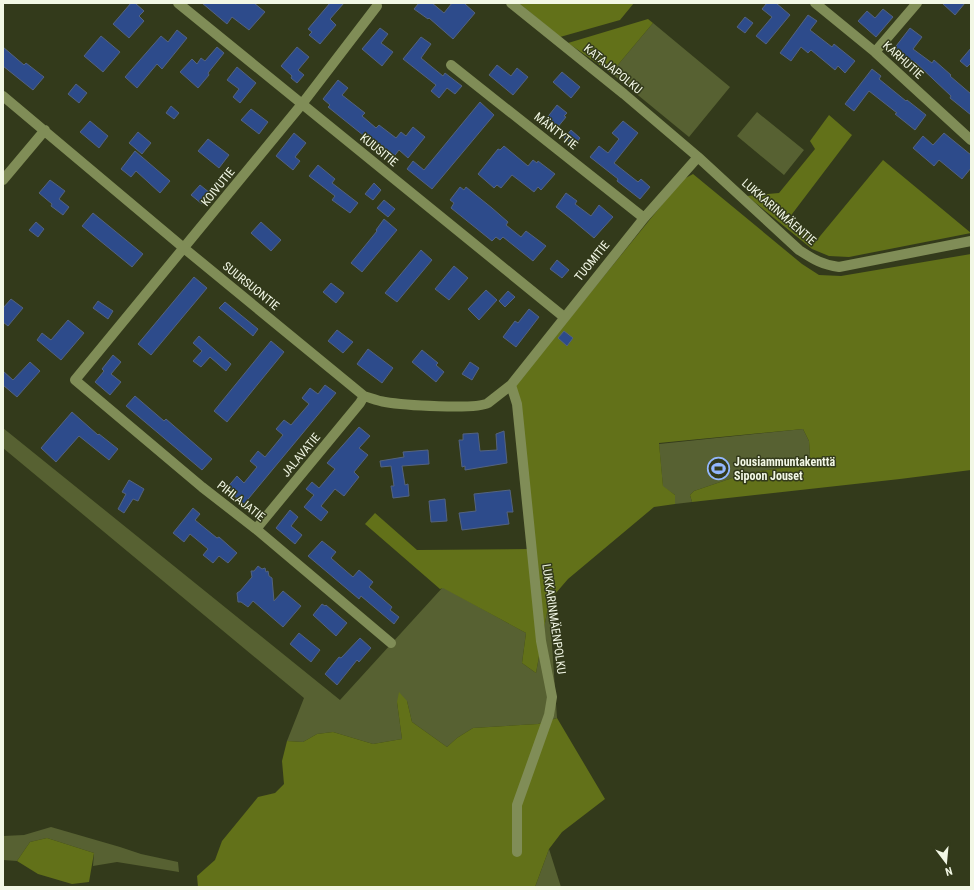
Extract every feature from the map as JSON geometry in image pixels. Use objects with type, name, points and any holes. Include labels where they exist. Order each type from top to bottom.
[{"type":"street","name":"KUUSITIE","points":[[178,3],[564,317]]},
{"type":"street","name":"KATAJAPOLKU","points":[[511,3],[624,94],[698,157]]},
{"type":"street","name":"KARHUTIE","points":[[815,3],[876,52],[971,140]]},
{"type":"street","points":[[876,52],[917,3]]},
{"type":"street","name":"KOIVUTIE","points":[[75,380],[185,249],[302,104],[377,6]]},
{"type":"street","name":"MÄNTYTIE","points":[[451,65],[644,218]]},
{"type":"street","name":"SUURSUONTIE","points":[[3,96],[185,249],[364,396],[385,402],[475,407],[484,406],[511,385]]},
{"type":"street","points":[[3,180],[45,130]]},
{"type":"street","name":"TUOMITIE","points":[[511,385],[644,218],[698,157]]},
{"type":"street","name":"LUKKARINMÄENTIE","points":[[698,157],[799,250],[818,262],[828,266],[839,267],[971,241]]},
{"type":"street","name":"PIHLAJATIE","points":[[75,380],[202,487],[256,529],[391,643]]},
{"type":"street","name":"LUKKARINMÄENPOLKU","points":[[511,385],[516,404],[542,641],[552,697],[549,715],[517,805],[517,852]]},
{"type":"street","name":"JALAVATIE","points":[[256,529],[360,403],[364,396]]},
{"type":"green space","points":[[519,3],[634,3],[620,20],[560,37]]},
{"type":"green space","points":[[648,19],[653,23],[611,73],[568,43]]},
{"type":"green space","points":[[653,23],[730,87],[689,137],[611,73]]},
{"type":"green space","points":[[757,112],[804,150],[784,175],[737,136]]},
{"type":"green space","points":[[829,115],[852,135],[789,218],[816,241],[883,160],[971,233],[849,257],[829,256],[812,249],[747,196],[779,193],[815,149],[810,141]]},
{"type":"green space","points":[[693,174],[802,264],[819,275],[841,276],[971,254],[971,470],[692,502],[690,495],[694,491],[747,473],[803,465],[810,456],[809,441],[803,429],[659,443],[663,486],[675,495],[675,504],[654,507],[568,579],[549,601],[536,673],[522,663],[526,633],[443,588],[440,589],[365,524],[375,513],[417,550],[532,549],[513,388],[682,180]]},
{"type":"green space","points":[[3,428],[340,700],[443,587],[526,633],[522,663],[536,673],[549,601],[557,718],[538,724],[473,728],[457,738],[447,747],[412,722],[407,701],[397,702],[402,739],[373,744],[333,732],[317,734],[303,742],[287,741],[304,698],[3,448]]},
{"type":"green space","name":"Jousiammuntakenttä Sipoon Jouset","points":[[803,429],[809,441],[810,456],[803,465],[747,473],[694,491],[690,495],[692,502],[675,504],[675,495],[663,487],[659,444]]},
{"type":"green space","points":[[399,692],[407,701],[412,722],[447,747],[457,738],[473,728],[538,724],[557,718],[605,799],[562,832],[549,849],[535,887],[198,887],[197,876],[215,860],[222,841],[258,797],[275,793],[284,784],[282,761],[287,741],[303,742],[317,734],[333,732],[373,744],[402,739],[397,702]]},
{"type":"green space","points":[[51,827],[141,854],[178,862],[179,872],[117,862],[93,866],[94,853],[47,838],[30,842],[17,861],[3,860],[3,836],[24,835]]},
{"type":"green space","points":[[47,838],[94,853],[89,882],[72,884],[38,874],[17,861],[30,842]]},
{"type":"green space","points":[[549,849],[561,887],[535,887]]},
{"type":"building","points":[[131,3],[135,3],[144,11],[139,16],[144,21],[129,38],[113,24]]},
{"type":"building","points":[[202,3],[254,3],[265,12],[249,30],[232,17],[227,24]]},
{"type":"building","points":[[330,3],[344,3],[330,19],[336,25],[320,44],[309,35],[312,32],[308,29]]},
{"type":"building","points":[[419,3],[432,3],[444,13],[452,3],[464,3],[475,13],[453,39],[429,18],[428,19],[414,9]]},
{"type":"building","points":[[767,3],[776,3],[790,15],[766,44],[756,36],[772,17],[762,9]]},
{"type":"building","points":[[942,3],[965,3],[955,15]]},
{"type":"building","points":[[883,9],[893,17],[876,37],[858,21],[867,11],[875,18]]},
{"type":"building","points":[[808,15],[817,21],[810,30],[832,47],[834,44],[855,61],[845,73],[838,66],[835,70],[811,50],[808,53],[801,47],[791,61],[780,53]]},
{"type":"building","points":[[745,17],[753,23],[745,33],[737,27]]},
{"type":"building","points":[[380,28],[388,34],[381,43],[393,52],[382,66],[362,49]]},
{"type":"building","points":[[910,28],[922,37],[913,49],[932,63],[934,60],[971,94],[971,115],[950,98],[951,96],[915,62],[912,66],[893,50]]},
{"type":"building","points":[[177,30],[187,38],[162,69],[157,64],[137,88],[125,77],[161,36],[168,42]]},
{"type":"building","points":[[101,36],[120,52],[103,72],[84,56]]},
{"type":"building","points":[[421,37],[431,44],[421,58],[443,76],[445,73],[462,86],[455,94],[447,88],[439,98],[431,91],[436,85],[403,59]]},
{"type":"building","points":[[3,47],[24,65],[26,63],[44,77],[33,90],[3,66]]},
{"type":"building","points":[[217,47],[224,53],[198,88],[180,72],[192,59],[197,64],[201,58],[205,61]]},
{"type":"building","points":[[297,47],[309,57],[298,70],[304,75],[297,83],[281,66]]},
{"type":"building","points":[[971,48],[971,63],[967,67],[960,61]]},
{"type":"building","points":[[497,65],[511,76],[517,68],[528,77],[513,95],[489,75]]},
{"type":"building","points":[[237,67],[256,83],[240,103],[233,97],[239,89],[227,80]]},
{"type":"building","points":[[872,69],[881,76],[879,79],[926,115],[915,130],[895,114],[897,113],[869,91],[854,111],[845,104]]},
{"type":"building","points":[[562,72],[580,87],[571,98],[553,82]]},
{"type":"building","points":[[338,80],[348,88],[342,95],[365,113],[362,116],[376,128],[379,125],[396,138],[401,132],[406,136],[413,127],[425,137],[408,158],[399,150],[392,159],[328,107],[330,105],[323,99]]},
{"type":"building","points":[[76,84],[87,93],[79,103],[68,94]]},
{"type":"building","points":[[480,102],[494,115],[432,189],[407,169],[413,161],[424,170]]},
{"type":"building","points":[[557,105],[567,113],[564,116],[566,117],[557,128],[546,119]]},
{"type":"building","points":[[171,106],[179,113],[174,119],[166,113]]},
{"type":"building","points":[[251,109],[268,122],[259,134],[241,120]]},
{"type":"building","points":[[90,121],[108,136],[99,148],[80,132]]},
{"type":"building","points":[[623,121],[638,133],[614,163],[638,182],[641,179],[650,187],[640,199],[590,157],[599,146],[608,153],[619,139],[612,133]]},
{"type":"building","points":[[571,130],[580,138],[574,146],[564,138]]},
{"type":"building","points":[[138,132],[151,143],[142,154],[129,143]]},
{"type":"building","points":[[294,133],[306,143],[295,157],[300,161],[293,170],[276,156]]},
{"type":"building","points":[[944,133],[971,155],[971,168],[962,179],[939,160],[934,166],[913,148],[923,136],[933,145]]},
{"type":"building","points":[[208,139],[229,155],[219,168],[198,151]]},
{"type":"building","points":[[504,146],[528,166],[533,160],[537,163],[538,161],[555,174],[541,190],[538,187],[534,192],[512,175],[501,188],[497,185],[494,188],[478,174],[498,149],[500,150]]},
{"type":"building","points":[[135,151],[170,181],[160,193],[136,171],[131,177],[121,169]]},
{"type":"building","points":[[318,165],[335,179],[332,183],[358,203],[350,213],[332,200],[335,196],[309,176]]},
{"type":"building","points":[[50,180],[65,191],[59,199],[69,207],[63,215],[51,206],[52,204],[39,193]]},
{"type":"building","points":[[374,183],[381,190],[373,200],[365,194]]},
{"type":"building","points":[[200,185],[210,193],[202,204],[191,195]]},
{"type":"building","points":[[460,187],[464,190],[466,187],[492,208],[508,222],[506,225],[521,237],[526,231],[546,246],[533,261],[503,237],[500,240],[496,237],[492,241],[451,208],[454,203],[450,200]]},
{"type":"building","points":[[566,193],[577,201],[575,204],[591,216],[599,205],[613,217],[594,238],[556,207]]},
{"type":"building","points":[[384,200],[395,209],[388,217],[377,208]]},
{"type":"building","points":[[93,213],[143,254],[132,267],[82,226]]},
{"type":"building","points":[[384,219],[397,230],[362,272],[351,263],[377,231],[376,230]]},
{"type":"building","points":[[36,222],[44,229],[38,237],[29,230]]},
{"type":"building","points":[[261,222],[281,240],[271,251],[251,233]]},
{"type":"building","points":[[421,250],[432,260],[397,302],[385,293]]},
{"type":"building","points":[[557,260],[569,270],[562,278],[550,269]]},
{"type":"building","points":[[454,266],[468,278],[449,300],[435,289]]},
{"type":"building","points":[[194,277],[207,288],[151,355],[138,344]]},
{"type":"building","points":[[331,283],[344,293],[336,303],[323,292]]},
{"type":"building","points":[[486,290],[497,300],[479,320],[468,309]]},
{"type":"building","points":[[508,291],[515,297],[505,307],[499,301]]},
{"type":"building","points":[[11,299],[23,308],[8,326],[3,322],[3,308]]},
{"type":"building","points":[[98,301],[113,311],[108,319],[93,308]]},
{"type":"building","points":[[225,302],[258,329],[253,336],[219,308]]},
{"type":"building","points":[[529,309],[539,317],[516,347],[503,337],[515,321],[518,323]]},
{"type":"building","points":[[68,320],[84,333],[61,360],[37,340],[42,333],[51,340]]},
{"type":"building","points":[[337,330],[353,342],[343,353],[328,341]]},
{"type":"building","points":[[564,331],[573,338],[567,346],[558,338]]},
{"type":"building","points":[[199,336],[231,364],[226,371],[210,357],[201,367],[193,361],[202,351],[193,343]]},
{"type":"building","points":[[271,341],[284,352],[227,422],[214,411]]},
{"type":"building","points":[[368,349],[393,368],[382,383],[357,364]]},
{"type":"building","points":[[422,350],[438,363],[436,365],[444,372],[436,382],[412,362]]},
{"type":"building","points":[[113,355],[121,362],[111,374],[121,382],[110,395],[95,382],[104,371],[102,369]]},
{"type":"building","points":[[30,362],[40,371],[17,397],[3,385],[3,371],[13,380]]},
{"type":"building","points":[[470,362],[479,368],[472,380],[462,374]]},
{"type":"building","points":[[325,385],[336,393],[244,504],[226,489],[237,476],[244,483],[257,467],[250,461],[258,451],[265,457],[283,435],[276,429],[284,420],[291,425],[309,404],[302,398],[310,388],[318,394]]},
{"type":"building","points":[[135,396],[164,421],[166,419],[212,459],[202,470],[126,406]]},
{"type":"building","points":[[72,412],[98,435],[99,434],[118,449],[109,460],[79,436],[56,462],[41,448]]},
{"type":"building","points":[[359,427],[370,436],[359,448],[368,455],[354,472],[359,477],[344,496],[335,489],[321,506],[328,512],[321,521],[304,507],[314,495],[306,489],[312,482],[319,488],[335,469],[327,463]]},
{"type":"building","points":[[504,431],[507,463],[465,470],[465,466],[462,467],[459,440],[463,440],[463,434],[478,433],[480,451],[497,450],[496,434]]},
{"type":"building","points":[[428,450],[429,464],[402,466],[405,485],[408,484],[409,496],[393,498],[391,486],[394,486],[391,466],[381,467],[380,461],[404,457],[403,452]]},
{"type":"building","points":[[129,480],[144,489],[138,501],[133,499],[124,513],[118,509],[126,494],[122,492]]},
{"type":"building","points":[[510,490],[513,512],[507,512],[509,524],[462,530],[459,513],[476,511],[474,494]]},
{"type":"building","points":[[445,499],[447,521],[431,522],[429,501]]},
{"type":"building","points":[[193,508],[200,514],[195,520],[217,538],[219,537],[237,553],[228,563],[219,556],[213,563],[203,555],[208,549],[190,534],[184,542],[173,533]]},
{"type":"building","points":[[290,510],[298,517],[291,526],[302,535],[295,544],[276,528]]},
{"type":"building","points":[[322,541],[336,552],[331,558],[353,577],[359,570],[373,582],[369,587],[392,607],[390,610],[399,617],[394,624],[361,596],[359,599],[308,556]]},
{"type":"building","points":[[258,566],[262,569],[265,568],[266,572],[268,571],[269,576],[272,578],[274,601],[283,591],[301,606],[283,627],[253,601],[248,607],[241,602],[238,602],[237,593],[252,577],[251,571],[254,571]]},
{"type":"building","points":[[322,604],[325,606],[326,605],[347,623],[336,636],[313,615]]},
{"type":"building","points":[[299,633],[320,650],[311,662],[290,644]]},
{"type":"building","points":[[360,638],[371,648],[359,662],[357,660],[337,685],[325,674],[339,657],[341,658]]},
{"type":"place","name":"Jousiammuntakenttä Sipoon Jouset","points":[[718,469]]}]
